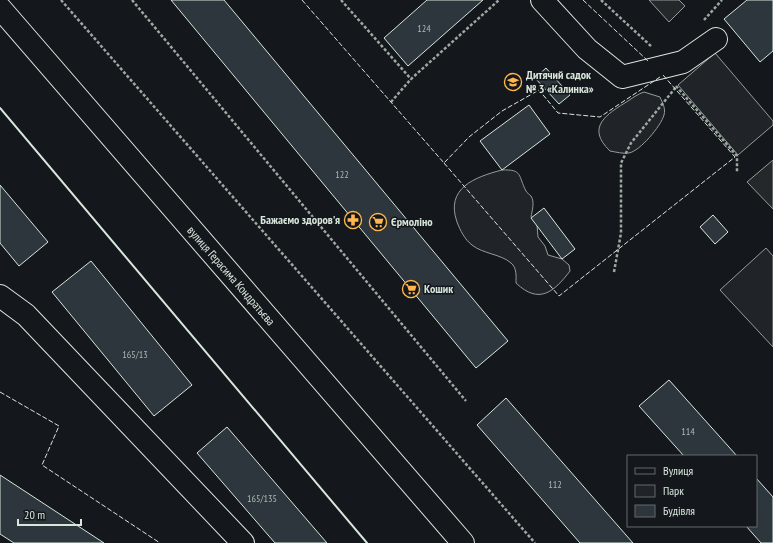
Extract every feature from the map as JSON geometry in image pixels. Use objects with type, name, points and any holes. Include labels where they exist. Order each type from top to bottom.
[{"type":"main road","points":[[542,0],[587,49],[622,76],[683,62],[709,31]]},
{"type":"main road","name":"вулиця Герасима Кондратьєва","points":[[0,8],[463,543]]},
{"type":"main road","points":[[0,296],[26,315],[243,543]]},
{"type":"path","points":[[61,0],[535,543]]},
{"type":"path","points":[[132,0],[466,401]]},
{"type":"path","points":[[341,0],[411,78]]},
{"type":"path","points":[[391,102],[411,78],[499,0]]},
{"type":"path","points":[[709,31],[722,0]]},
{"type":"path","points":[[614,272],[621,233],[621,162],[631,143],[676,86]]},
{"type":"green space","points":[[715,53],[773,121],[773,125],[738,155],[678,85]]},
{"type":"green space","points":[[644,92],[660,97],[664,105],[664,115],[662,120],[650,137],[634,151],[624,153],[610,151],[599,135],[599,128],[602,122],[606,116],[613,111]]},
{"type":"green space","points":[[502,170],[509,170],[519,174],[526,192],[532,198],[533,204],[531,217],[537,225],[538,237],[545,246],[548,255],[562,259],[569,265],[570,271],[558,285],[546,293],[539,294],[524,290],[516,283],[516,275],[513,265],[507,260],[472,245],[463,235],[457,222],[454,210],[455,201],[459,192],[465,186],[482,176]]},
{"type":"green space","points":[[766,248],[773,256],[773,347],[720,290]]},
{"type":"shaded area","points":[[649,0],[679,0],[685,6],[669,22]]},
{"type":"shaded area","points":[[773,160],[773,209],[747,182]]},
{"type":"building","points":[[171,0],[224,0],[508,341],[476,368]]},
{"type":"building","points":[[427,0],[483,0],[408,66],[384,38]]},
{"type":"building","points":[[747,0],[773,0],[773,51],[760,62],[724,19]]},
{"type":"building","points":[[546,68],[570,95],[559,104],[535,78]]},
{"type":"building","points":[[529,105],[550,134],[502,170],[480,141]]},
{"type":"building","points":[[0,185],[48,242],[19,266],[0,243]]},
{"type":"building","points":[[544,208],[575,249],[562,259],[531,218]]},
{"type":"building","points":[[713,215],[728,232],[715,244],[700,227]]},
{"type":"building","points":[[91,261],[192,385],[154,416],[52,292]]},
{"type":"building","points":[[669,380],[736,455],[683,455],[639,406]]},
{"type":"building","points":[[506,398],[633,543],[580,543],[477,425]]},
{"type":"building","points":[[227,427],[327,543],[275,543],[197,453]]},
{"type":"building","points":[[0,475],[104,543],[14,543],[0,534]]},
{"type":"building","points":[[757,479],[773,497],[773,543],[761,543],[747,527],[757,527]]},
{"type":"fence","points":[[302,0],[444,163],[469,137],[502,111],[539,90],[558,113],[600,117],[660,77]]},
{"type":"fence","points":[[583,0],[648,61]]},
{"type":"fence","points":[[444,163],[559,296],[735,157],[663,75]]},
{"type":"fence","points":[[0,392],[59,426],[42,465],[160,543]]},
{"type":"wall","points":[[0,108],[367,543]]},
{"type":"place","name":"Дитячий садок № 3 «Калинка»","points":[[513,82]]},
{"type":"place","name":"Бажаємо здоров'я","points":[[353,220]]},
{"type":"place","name":"Єрмоліно","points":[[378,222]]},
{"type":"place","name":"Кошик","points":[[411,289]]}]
